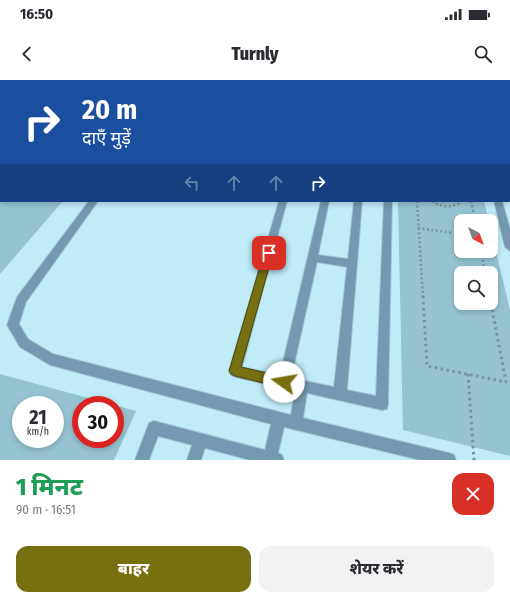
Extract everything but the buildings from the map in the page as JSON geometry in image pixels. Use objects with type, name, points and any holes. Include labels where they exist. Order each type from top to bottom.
[{"type":"street","points":[[93,202],[21,300],[13,325],[24,343],[50,359],[279,419],[449,460]]},
{"type":"street","points":[[284,202],[235,371],[382,404],[388,202]]},
{"type":"street","points":[[284,382],[325,202]]},
{"type":"street","points":[[340,394],[358,202]]},
{"type":"street","points":[[498,202],[508,232],[510,247]]},
{"type":"street","points":[[313,258],[353,264]]},
{"type":"street","points":[[296,422],[302,386]]},
{"type":"street","points":[[142,460],[154,428],[273,459],[279,419]]},
{"type":"street","points":[[194,460],[201,440]]},
{"type":"path","points":[[417,202],[427,366],[506,382],[491,310]]},
{"type":"path","points":[[434,202],[439,205],[450,207],[459,202]]},
{"type":"path","points":[[470,202],[473,214]]},
{"type":"path","points":[[418,228],[454,233]]},
{"type":"path","points":[[468,374],[474,460]]},
{"type":"shaded area","points":[[0,202],[62,202],[0,274]]},
{"type":"shaded area","points":[[398,202],[484,202],[487,214],[454,214],[454,258],[498,258],[510,310],[510,456],[403,430]]},
{"type":"shaded area","points":[[0,374],[81,396],[72,396],[72,448],[119,448],[114,460],[0,460]]},
{"type":"shaded area","points":[[124,408],[136,411],[124,438]]},
{"type":"route","points":[[269,253],[235,371],[284,382]]}]
